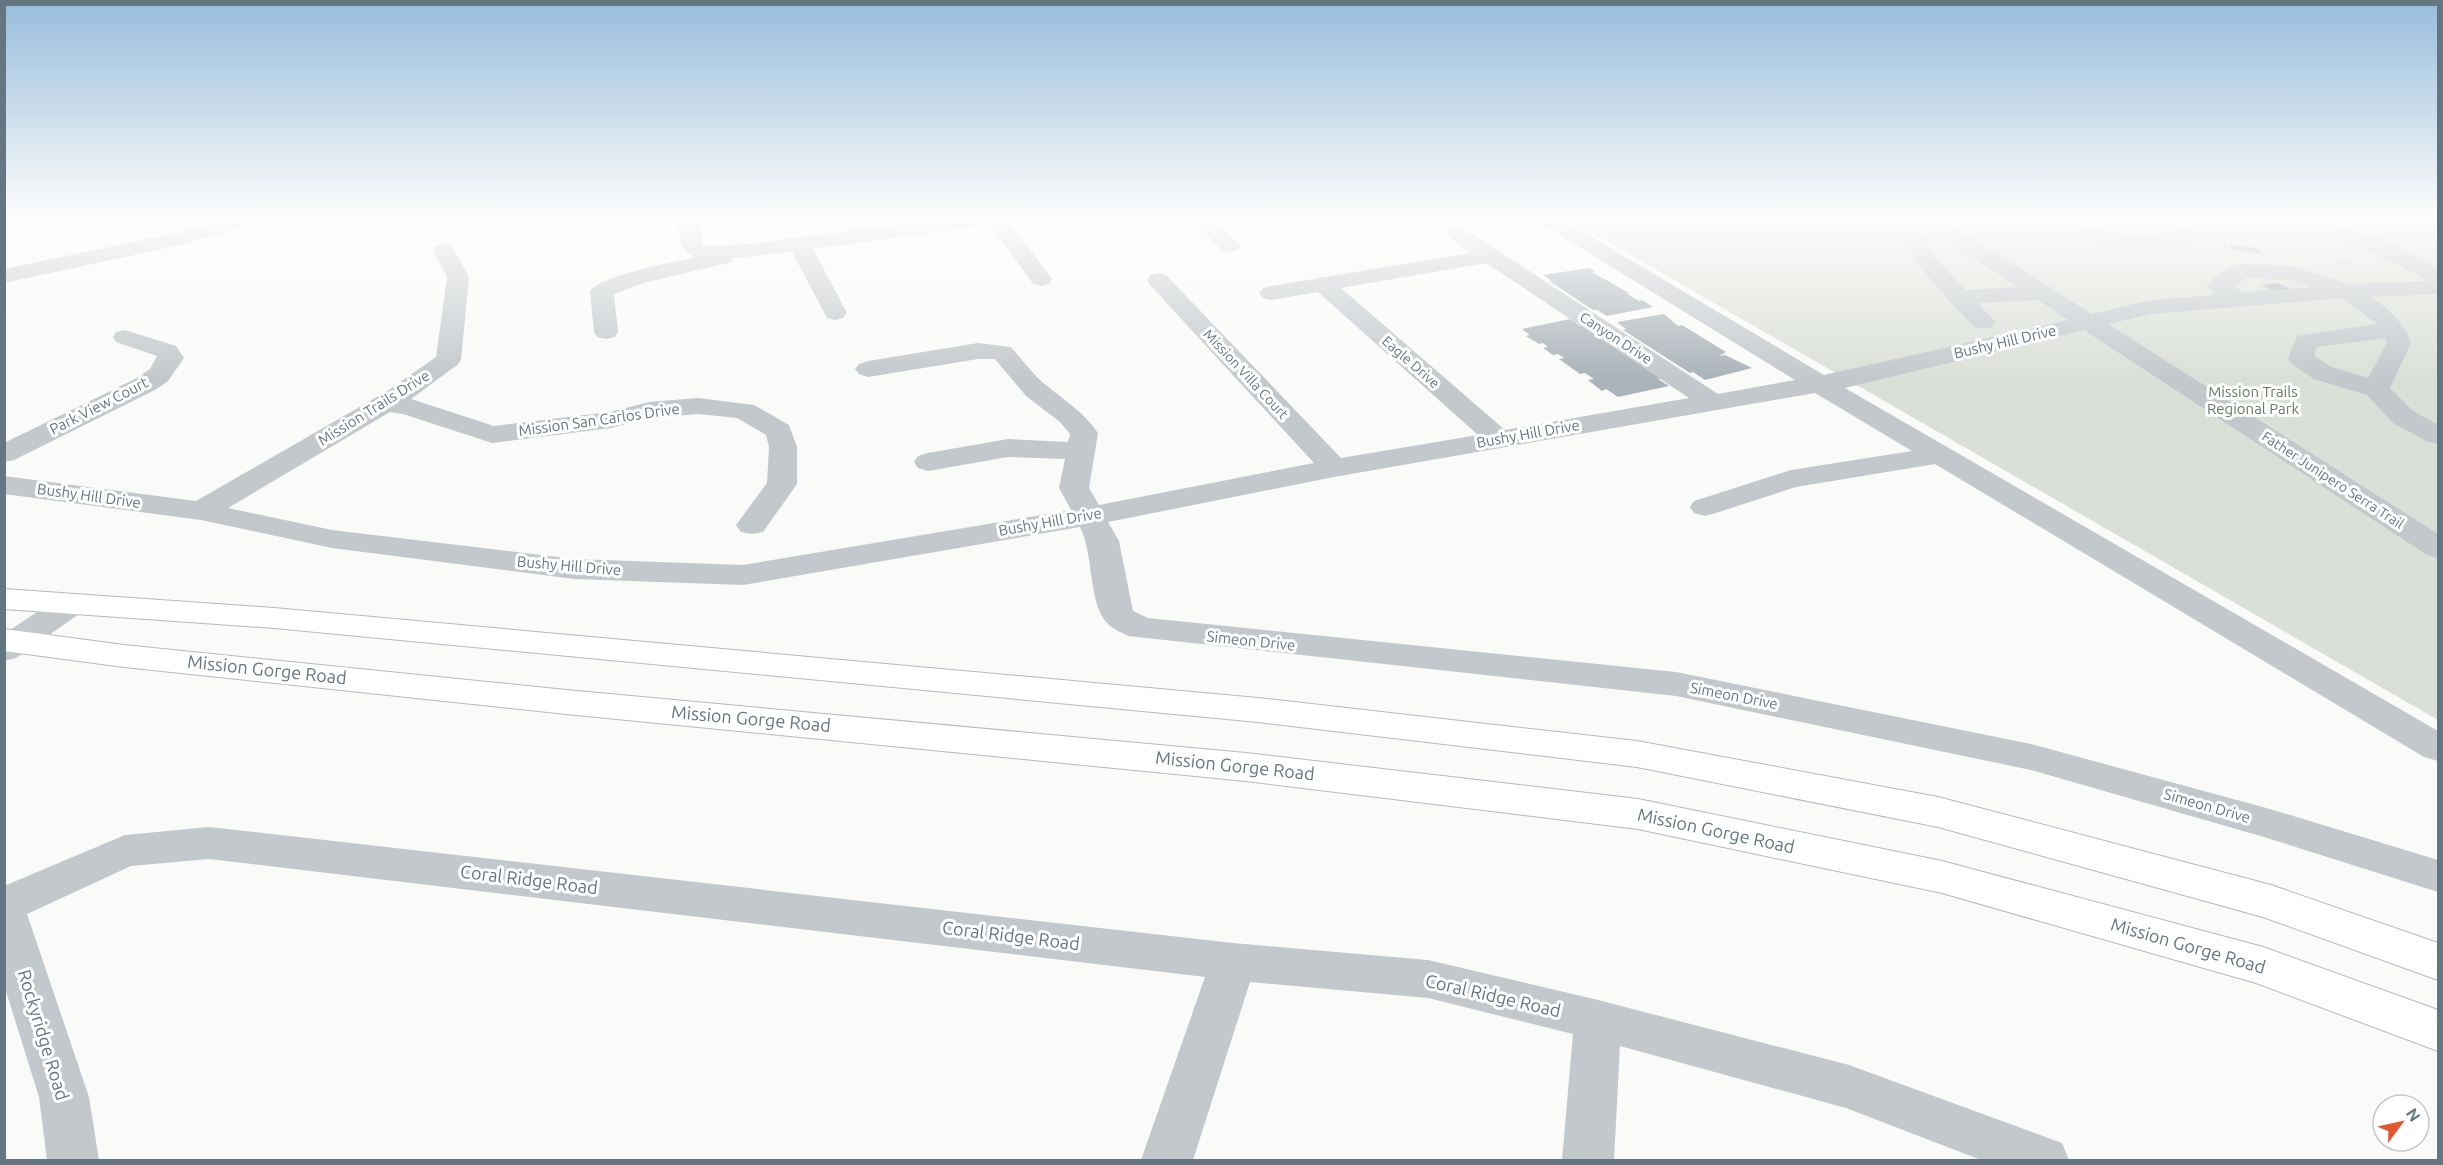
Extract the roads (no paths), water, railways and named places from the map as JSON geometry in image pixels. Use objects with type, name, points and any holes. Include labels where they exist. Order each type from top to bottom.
[{"type":"main road","points":[[70,605],[274,618],[1258,710],[1637,754],[1938,812],[2271,902],[2439,962]]},
{"type":"main road","name":"Mission Gorge Road","points":[[9,623],[124,656],[566,702],[1246,766],[1638,814],[1942,877],[2263,966],[2439,1031]]},
{"type":"street","points":[[4,276],[26,271]]},
{"type":"street","name":"Mission Trails Drive","points":[[201,511],[385,403],[448,360],[458,277],[455,271]]},
{"type":"street","points":[[606,332],[602,291],[635,278],[664,271]]},
{"type":"street","points":[[814,271],[836,313]]},
{"type":"street","points":[[1035,271],[1041,279]]},
{"type":"street","points":[[1271,293],[1398,271]]},
{"type":"street","name":"Canyon Drive","points":[[1513,271],[1714,403]]},
{"type":"street","points":[[1634,271],[1940,455],[2439,748]]},
{"type":"street","points":[[1938,271],[1983,322]]},
{"type":"street","name":"Father Junipero Serra Trail","points":[[2009,271],[2439,549]]},
{"type":"street","name":"Mission Villa Court","points":[[1158,280],[1334,468]]},
{"type":"street","name":"Eagle Drive","points":[[1323,284],[1499,440]]},
{"type":"street","name":"Bushy Hill Drive","points":[[4,485],[201,511],[332,539],[563,568],[743,575],[1090,516],[1334,468],[1821,384],[2151,307],[2347,291],[2439,287]]},
{"type":"street","points":[[2347,291],[2381,314],[2394,329],[2399,343],[2376,389]]},
{"type":"street","points":[[1959,297],[2043,293]]},
{"type":"street","points":[[2394,329],[2306,341],[2301,359],[2323,373],[2376,389],[2403,417],[2439,436]]},
{"type":"street","name":"Park View Court","points":[[4,454],[146,384],[159,375],[171,358],[167,351],[125,337]]},
{"type":"street","name":"Simeon Drive","points":[[868,369],[978,351],[1002,352],[1035,390],[1070,416],[1084,433],[1074,488],[1103,541],[1116,611],[1121,618],[1140,628],[1676,684],[2031,757],[2270,824],[2439,876]]},
{"type":"street","name":"Mission San Carlos Drive","points":[[385,403],[407,406],[492,435],[611,420],[649,410],[699,406],[744,411],[779,431],[783,447],[782,484],[752,525]]},
{"type":"street","points":[[928,462],[1008,448],[1080,451]]},
{"type":"street","points":[[1705,507],[1791,479],[1940,455]]},
{"type":"street","points":[[9,623],[70,605]]},
{"type":"street","name":"Coral Ridge Road","points":[[4,906],[125,851],[209,843],[1233,962],[1428,979],[1598,1020],[1849,1087],[2021,1156]]},
{"type":"street","name":"Rockyridge Road","points":[[4,912],[64,1097],[72,1161]]},
{"type":"street","points":[[1167,1161],[1233,962]]},
{"type":"street","points":[[1588,1161],[1598,1020]]},
{"type":"park label","name":"Mission Trails Regional Park","points":[[2253,400]]}]
